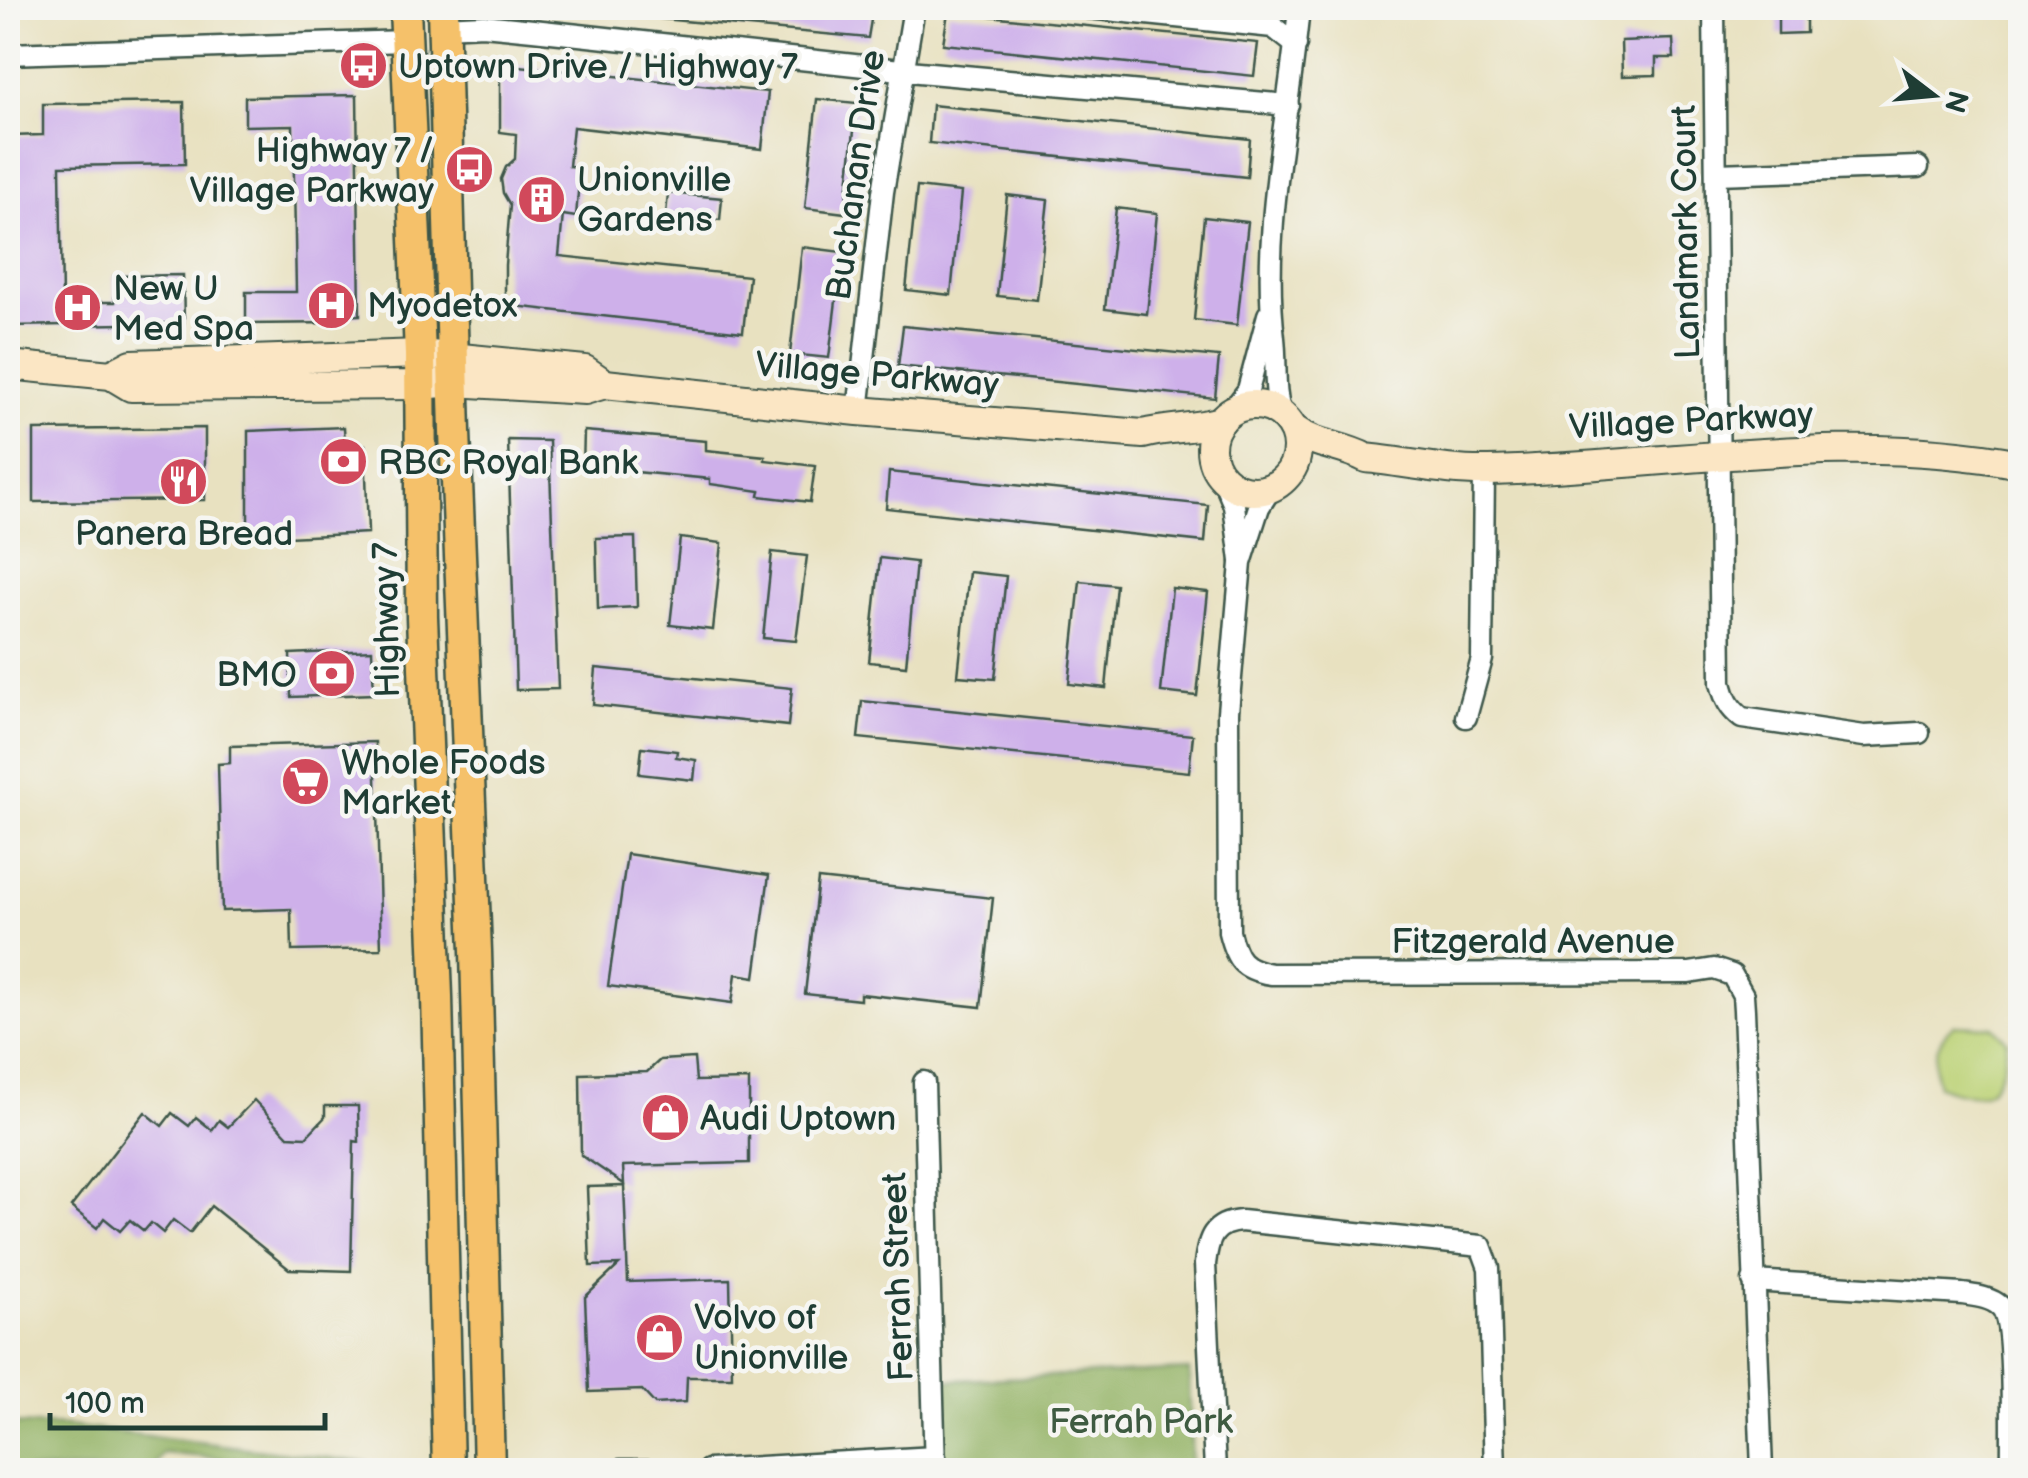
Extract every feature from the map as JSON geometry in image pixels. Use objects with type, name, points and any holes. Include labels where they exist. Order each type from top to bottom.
[{"type":"main road","name":"Highway 7","points":[[404,8],[420,370],[422,617],[437,996],[448,1470]]},
{"type":"main road","points":[[444,18],[453,369],[476,952],[489,1470]]},
{"type":"main road","name":"Village Parkway","points":[[8,364],[112,375],[132,364],[453,369],[585,390],[606,384],[858,411],[1143,434],[1195,454],[1219,472]]},
{"type":"main road","points":[[1257,405],[1287,422],[1298,452],[1280,482],[1246,491],[1219,472],[1212,442],[1226,416],[1257,405]]},
{"type":"main road","name":"Village Parkway","points":[[1143,434],[1198,428],[1226,416]]},
{"type":"main road","name":"Village Parkway","points":[[1287,422],[1316,444],[1352,450],[1366,458],[1484,471],[1886,448],[1940,451],[2020,464]]},
{"type":"main road","name":"Village Parkway","points":[[1280,482],[1315,466],[1349,465],[1366,458]]},
{"type":"street","name":"Buchanan Drive","points":[[858,411],[879,227],[901,70],[914,8]]},
{"type":"street","points":[[1088,8],[1273,27],[1296,44]]},
{"type":"street","points":[[1226,416],[1248,390],[1269,313],[1274,226],[1299,8]]},
{"type":"street","name":"Landmark Court","points":[[1714,8],[1721,683],[1731,709],[1742,718],[1864,736],[1920,732]]},
{"type":"street","points":[[444,18],[901,70],[1288,106]]},
{"type":"street","points":[[8,54],[406,41]]},
{"type":"street","points":[[1717,174],[1918,168]]},
{"type":"street","points":[[1269,313],[1274,342],[1274,390],[1287,422]]},
{"type":"street","points":[[1466,717],[1482,659],[1484,471]]},
{"type":"street","name":"Fitzgerald Avenue","points":[[1219,472],[1232,495],[1241,562],[1228,712],[1228,932],[1235,956],[1252,970],[1272,974],[1690,973],[1714,969],[1732,975],[1743,995],[1762,1470]]},
{"type":"street","name":"Fitzgerald Avenue","points":[[1241,562],[1259,507],[1280,482]]},
{"type":"street","name":"Ferrah Street","points":[[924,1082],[935,1464]]},
{"type":"street","points":[[1215,1470],[1204,1264],[1216,1228],[1226,1222],[1241,1221],[1481,1246],[1489,1268],[1495,1470]]},
{"type":"street","points":[[1753,1281],[1962,1294],[1987,1298],[1999,1305],[2007,1316],[2010,1346],[2012,1470]]},
{"type":"street","points":[[708,1470],[935,1464]]},
{"type":"street","points":[[620,1470],[647,1470]]},
{"type":"green space","points":[[1954,1025],[1993,1027],[2007,1041],[2002,1072],[1990,1089],[1969,1094],[1938,1086],[1936,1052]]},
{"type":"green space","name":"Ferrah Park","points":[[1189,1370],[1192,1470],[940,1470],[937,1381]]},
{"type":"green space","points":[[8,1424],[68,1426],[368,1463],[368,1470],[163,1453],[152,1470],[8,1470]]},
{"type":"building","points":[[653,8],[873,8],[868,38],[652,18]]},
{"type":"building","points":[[1778,8],[1806,8],[1806,33],[1778,34]]},
{"type":"building","points":[[948,12],[1258,43],[1254,76],[943,44]]},
{"type":"building","points":[[1673,39],[1674,58],[1656,58],[1656,75],[1622,76],[1621,41]]},
{"type":"building","name":"Unionville Gardens","points":[[500,64],[768,92],[762,149],[573,127],[569,166],[580,167],[576,217],[563,215],[559,256],[749,276],[743,332],[505,305],[510,205],[501,179],[515,159],[516,134],[500,132]]},
{"type":"building","points":[[357,95],[360,315],[338,316],[338,323],[246,324],[246,292],[296,292],[293,125],[245,126],[245,97]]},
{"type":"building","points":[[817,99],[857,103],[845,213],[805,208]]},
{"type":"building","points":[[184,102],[185,164],[60,166],[62,302],[115,302],[114,276],[183,275],[184,323],[8,326],[9,136],[43,135],[43,104]]},
{"type":"building","points":[[932,105],[1250,139],[1247,177],[929,143]]},
{"type":"building","points":[[917,187],[961,192],[951,295],[906,290]]},
{"type":"building","points":[[668,193],[722,198],[720,220],[666,215]]},
{"type":"building","points":[[1007,195],[1048,200],[1037,300],[997,296]]},
{"type":"building","points":[[1116,208],[1157,213],[1147,314],[1105,309]]},
{"type":"building","points":[[1204,217],[1248,222],[1237,325],[1194,320]]},
{"type":"building","points":[[802,247],[842,252],[829,358],[790,354]]},
{"type":"building","points":[[903,326],[1219,357],[1215,398],[898,366]]},
{"type":"building","points":[[344,427],[345,445],[365,445],[368,533],[248,539],[248,431]]},
{"type":"building","points":[[205,428],[205,500],[34,502],[34,430]]},
{"type":"building","points":[[584,431],[706,441],[706,450],[815,466],[810,502],[759,496],[760,491],[710,484],[710,479],[583,467]]},
{"type":"building","points":[[508,440],[549,441],[558,689],[516,690]]},
{"type":"building","points":[[889,472],[1208,505],[1205,542],[886,508]]},
{"type":"building","points":[[635,537],[637,607],[598,609],[596,538]]},
{"type":"building","points":[[680,538],[722,543],[713,630],[670,625]]},
{"type":"building","points":[[772,552],[807,556],[796,641],[763,638]]},
{"type":"building","points":[[880,558],[916,562],[906,666],[869,662]]},
{"type":"building","points":[[969,572],[1006,576],[995,679],[958,676]]},
{"type":"building","points":[[1080,581],[1116,585],[1106,688],[1069,684]]},
{"type":"building","points":[[1172,588],[1208,592],[1197,696],[1161,692]]},
{"type":"building","name":"BMO","points":[[372,650],[374,694],[291,697],[290,654]]},
{"type":"building","points":[[596,668],[792,688],[788,726],[593,705]]},
{"type":"building","points":[[862,701],[1193,735],[1189,772],[858,738]]},
{"type":"building","points":[[375,742],[381,949],[292,951],[291,909],[222,911],[218,764],[230,763],[230,746]]},
{"type":"building","points":[[642,747],[677,751],[676,757],[696,760],[694,780],[639,774]]},
{"type":"building","points":[[627,854],[769,875],[755,977],[736,974],[732,1003],[608,986]]},
{"type":"building","points":[[818,879],[993,898],[981,1007],[860,994],[860,1000],[805,994]]},
{"type":"building","name":"Audi Uptown","points":[[694,1058],[696,1081],[749,1080],[749,1163],[623,1166],[624,1184],[581,1155],[580,1074],[647,1072],[660,1060]]},
{"type":"building","points":[[254,1100],[288,1136],[306,1137],[325,1117],[325,1106],[358,1106],[351,1271],[289,1269],[211,1206],[190,1233],[173,1220],[163,1233],[151,1223],[144,1231],[130,1220],[120,1231],[104,1218],[97,1228],[71,1207],[145,1112],[162,1126],[172,1113],[189,1126],[196,1117],[212,1130],[219,1120],[228,1127]]},
{"type":"building","name":"Volvo of Unionville","points":[[624,1186],[628,1282],[730,1279],[732,1377],[687,1377],[686,1402],[655,1404],[642,1390],[589,1392],[585,1297],[619,1265],[590,1266],[587,1187]]},
{"type":"place","name":"Uptown Drive / Highway 7","points":[[363,66]]},
{"type":"place","name":"Highway 7 / Village Parkway","points":[[469,170]]},
{"type":"place","name":"Unionville Gardens","points":[[542,199]]},
{"type":"place","name":"Myodetox","points":[[332,305]]},
{"type":"place","name":"New U Med Spa","points":[[78,308]]},
{"type":"place","name":"RBC Royal Bank","points":[[343,462]]},
{"type":"place","name":"Panera Bread","points":[[184,481]]},
{"type":"place","name":"BMO","points":[[332,674]]},
{"type":"place","name":"Whole Foods Market","points":[[306,782]]},
{"type":"place","name":"Audi Uptown","points":[[665,1118]]},
{"type":"place","name":"Volvo of Unionville","points":[[659,1337]]}]
